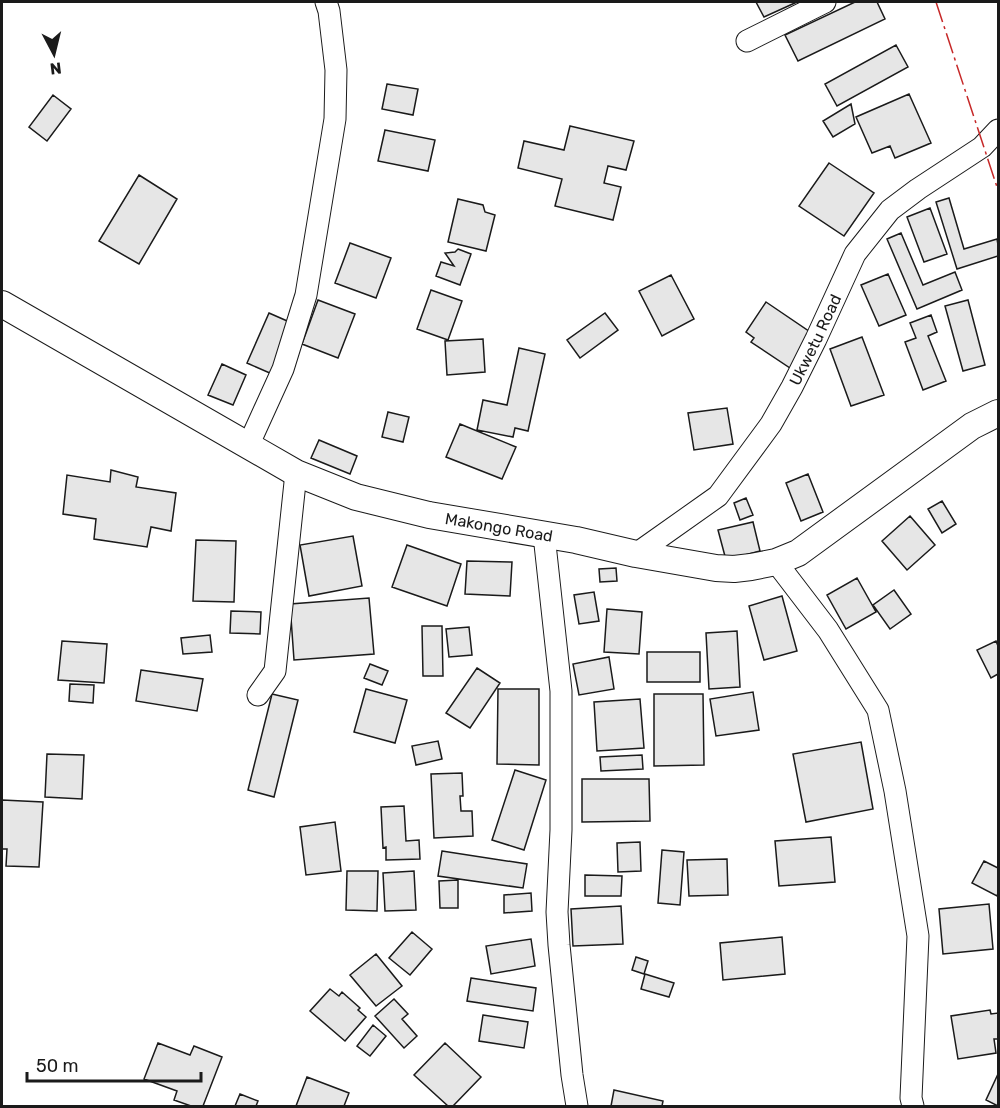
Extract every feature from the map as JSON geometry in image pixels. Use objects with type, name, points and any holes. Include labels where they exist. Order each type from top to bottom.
[{"type":"street","points":[[248,446],[283,369],[306,295],[335,119],[336,70],[326,2]]},
{"type":"street","points":[[747,41],[825,2]]},
{"type":"street","name":"Ukwetu Road","points":[[636,554],[718,496],[771,424],[816,339],[855,254],[890,210],[982,147],[999,130]]},
{"type":"street","name":"Makongo Road","points":[[2,304],[296,473],[356,497],[429,515],[576,540],[636,554],[716,568],[734,569],[776,562],[798,553],[972,426],[999,413]]},
{"type":"street","points":[[258,694],[275,671],[296,473]]},
{"type":"street","points":[[544,535],[561,691],[561,830],[557,912],[577,1107]]},
{"type":"street","points":[[776,562],[828,630],[878,710],[895,791],[918,936],[911,1098],[913,1107]]},
{"type":"building","points":[[756,2],[797,2],[764,17]]},
{"type":"building","points":[[855,2],[877,2],[885,19],[798,61],[785,35]]},
{"type":"building","points":[[896,45],[908,67],[837,106],[825,84]]},
{"type":"building","points":[[387,84],[418,89],[413,115],[382,109]]},
{"type":"building","points":[[909,94],[931,143],[895,158],[890,146],[872,153],[856,117]]},
{"type":"building","points":[[53,95],[71,109],[47,141],[29,127]]},
{"type":"building","points":[[851,104],[855,124],[833,137],[823,121]]},
{"type":"building","points":[[570,126],[634,141],[626,170],[608,166],[604,183],[621,187],[613,220],[555,206],[562,179],[518,168],[524,141],[564,150]]},
{"type":"building","points":[[385,130],[435,140],[428,171],[378,161]]},
{"type":"building","points":[[829,163],[874,193],[844,236],[799,206]]},
{"type":"building","points":[[139,175],[177,199],[139,264],[99,241]]},
{"type":"building","points":[[949,198],[964,249],[997,239],[998,256],[957,269],[936,202]]},
{"type":"building","points":[[458,199],[483,205],[485,212],[495,215],[486,251],[448,242]]},
{"type":"building","points":[[930,208],[947,254],[924,262],[907,217]]},
{"type":"building","points":[[901,233],[923,285],[955,272],[962,290],[917,309],[887,239]]},
{"type":"building","points":[[350,243],[391,258],[376,298],[335,283]]},
{"type":"building","points":[[458,249],[471,254],[460,285],[436,276],[441,262],[454,266],[445,253],[455,252]]},
{"type":"building","points":[[888,274],[906,315],[879,326],[861,285]]},
{"type":"building","points":[[671,275],[694,319],[662,336],[639,291]]},
{"type":"building","points":[[431,290],[462,301],[448,340],[417,329]]},
{"type":"building","points":[[318,300],[355,314],[338,358],[302,344]]},
{"type":"building","points":[[968,300],[985,365],[963,371],[945,306]]},
{"type":"building","points":[[766,302],[816,336],[793,370],[751,342],[754,338],[746,332]]},
{"type":"building","points":[[269,313],[294,324],[272,374],[247,363]]},
{"type":"building","points":[[605,313],[618,330],[580,358],[567,340]]},
{"type":"building","points":[[931,315],[937,332],[928,336],[946,381],[923,390],[905,342],[916,338],[910,323]]},
{"type":"building","points":[[862,337],[884,395],[851,406],[830,349]]},
{"type":"building","points":[[483,339],[485,372],[447,375],[445,341]]},
{"type":"building","points":[[519,348],[545,354],[528,431],[515,428],[513,437],[477,430],[483,400],[507,405]]},
{"type":"building","points":[[222,364],[246,375],[233,405],[208,395]]},
{"type":"building","points":[[727,408],[733,444],[694,450],[688,413]]},
{"type":"building","points":[[388,412],[409,417],[403,442],[382,437]]},
{"type":"building","points":[[460,424],[516,447],[502,479],[446,457]]},
{"type":"building","points":[[319,440],[357,456],[350,474],[311,458]]},
{"type":"building","points":[[111,470],[138,477],[136,487],[176,493],[171,531],[151,527],[147,547],[94,539],[96,519],[63,514],[67,475],[110,482]]},
{"type":"building","points":[[808,474],[823,512],[801,521],[786,483]]},
{"type":"building","points":[[746,498],[753,515],[740,520],[734,503]]},
{"type":"building","points":[[942,501],[956,524],[942,533],[928,509]]},
{"type":"building","points":[[910,516],[935,545],[907,570],[882,541]]},
{"type":"building","points":[[753,522],[760,551],[726,560],[718,530]]},
{"type":"building","points":[[353,536],[362,586],[309,596],[300,545]]},
{"type":"building","points":[[196,540],[236,541],[234,602],[193,601]]},
{"type":"building","points":[[407,545],[461,564],[447,606],[392,587]]},
{"type":"building","points":[[467,561],[512,562],[510,596],[465,594]]},
{"type":"building","points":[[616,568],[617,581],[600,582],[599,569]]},
{"type":"building","points":[[857,578],[876,612],[846,629],[827,595]]},
{"type":"building","points":[[894,590],[911,614],[890,629],[873,605]]},
{"type":"building","points":[[594,592],[599,621],[579,624],[574,595]]},
{"type":"building","points":[[782,596],[797,651],[764,660],[749,606]]},
{"type":"building","points":[[369,598],[374,654],[294,660],[290,604]]},
{"type":"building","points":[[607,609],[642,612],[639,654],[604,652]]},
{"type":"building","points":[[231,611],[261,612],[260,634],[230,633]]},
{"type":"building","points":[[422,626],[442,626],[443,676],[423,676]]},
{"type":"building","points":[[469,627],[472,655],[449,657],[446,629]]},
{"type":"building","points":[[737,631],[740,687],[709,689],[706,633]]},
{"type":"building","points":[[210,635],[212,652],[183,654],[181,638]]},
{"type":"building","points":[[62,641],[107,644],[104,683],[58,680]]},
{"type":"building","points":[[996,641],[998,674],[991,678],[977,650]]},
{"type":"building","points":[[647,652],[700,652],[700,682],[647,682]]},
{"type":"building","points":[[609,657],[614,689],[579,695],[573,664]]},
{"type":"building","points":[[370,664],[388,671],[382,685],[364,678]]},
{"type":"building","points":[[477,668],[500,683],[470,728],[446,713]]},
{"type":"building","points":[[141,670],[203,679],[197,711],[136,701]]},
{"type":"building","points":[[70,684],[94,685],[93,703],[69,701]]},
{"type":"building","points":[[366,689],[407,700],[395,743],[354,732]]},
{"type":"building","points":[[498,689],[539,689],[539,765],[497,764]]},
{"type":"building","points":[[753,692],[759,730],[716,736],[710,699]]},
{"type":"building","points":[[272,694],[298,700],[274,797],[248,790]]},
{"type":"building","points":[[654,694],[703,694],[704,765],[654,766]]},
{"type":"building","points":[[640,699],[644,748],[597,751],[594,702]]},
{"type":"building","points":[[438,741],[442,759],[416,765],[412,746]]},
{"type":"building","points":[[861,742],[873,809],[806,822],[793,754]]},
{"type":"building","points":[[47,754],[84,755],[82,799],[45,797]]},
{"type":"building","points":[[642,755],[643,769],[601,771],[600,757]]},
{"type":"building","points":[[515,770],[546,780],[524,850],[492,840]]},
{"type":"building","points":[[462,773],[461,811],[472,811],[473,836],[434,838],[431,774]]},
{"type":"building","points":[[582,779],[649,779],[650,821],[582,822]]},
{"type":"building","points":[[2,800],[43,802],[39,867],[6,866],[7,849],[2,849]]},
{"type":"building","points":[[404,806],[406,841],[419,840],[420,859],[386,860],[386,847],[383,848],[381,807]]},
{"type":"building","points":[[335,822],[341,871],[306,875],[300,827]]},
{"type":"building","points":[[831,837],[835,882],[779,886],[775,841]]},
{"type":"building","points":[[640,842],[641,871],[618,872],[617,843]]},
{"type":"building","points":[[662,850],[684,852],[680,905],[658,903]]},
{"type":"building","points":[[442,851],[527,864],[523,888],[438,876]]},
{"type":"building","points":[[727,859],[728,895],[689,896],[687,860]]},
{"type":"building","points":[[984,861],[998,868],[997,896],[972,883]]},
{"type":"building","points":[[347,871],[378,871],[377,911],[346,910]]},
{"type":"building","points":[[414,871],[416,910],[385,911],[383,873]]},
{"type":"building","points":[[585,875],[622,876],[621,896],[585,896]]},
{"type":"building","points":[[458,880],[458,908],[440,908],[439,881]]},
{"type":"building","points":[[531,893],[532,911],[504,913],[504,895]]},
{"type":"building","points":[[989,904],[993,949],[943,954],[939,909]]},
{"type":"building","points":[[621,906],[623,944],[573,946],[571,909]]},
{"type":"building","points":[[412,932],[432,949],[410,975],[389,958]]},
{"type":"building","points":[[782,937],[785,974],[723,980],[720,943]]},
{"type":"building","points":[[531,939],[535,966],[491,974],[486,946]]},
{"type":"building","points":[[376,954],[402,986],[376,1006],[350,975]]},
{"type":"building","points":[[636,957],[648,961],[644,974],[632,970]]},
{"type":"building","points":[[645,974],[674,983],[669,997],[641,989]]},
{"type":"building","points":[[471,978],[536,988],[533,1011],[467,1001]]},
{"type":"building","points":[[330,989],[339,996],[342,992],[360,1008],[358,1010],[366,1017],[345,1041],[310,1011]]},
{"type":"building","points":[[394,999],[408,1014],[402,1019],[417,1036],[404,1048],[375,1016]]},
{"type":"building","points":[[990,1010],[991,1014],[998,1013],[998,1039],[994,1039],[996,1053],[958,1059],[951,1016]]},
{"type":"building","points":[[483,1015],[528,1022],[524,1048],[479,1041]]},
{"type":"building","points":[[373,1025],[386,1036],[370,1056],[357,1046]]},
{"type":"building","points":[[158,1043],[190,1055],[194,1046],[222,1057],[203,1106],[191,1106],[174,1100],[177,1091],[144,1079]]},
{"type":"building","points":[[445,1043],[481,1077],[453,1106],[448,1106],[414,1075]]},
{"type":"building","points":[[998,1074],[998,1106],[986,1100]]},
{"type":"building","points":[[307,1077],[349,1093],[344,1106],[296,1106]]},
{"type":"building","points":[[614,1090],[663,1101],[662,1106],[611,1106]]},
{"type":"building","points":[[240,1094],[258,1101],[256,1106],[235,1106]]},
{"type":"power","points":[[936,2],[998,190]]}]
